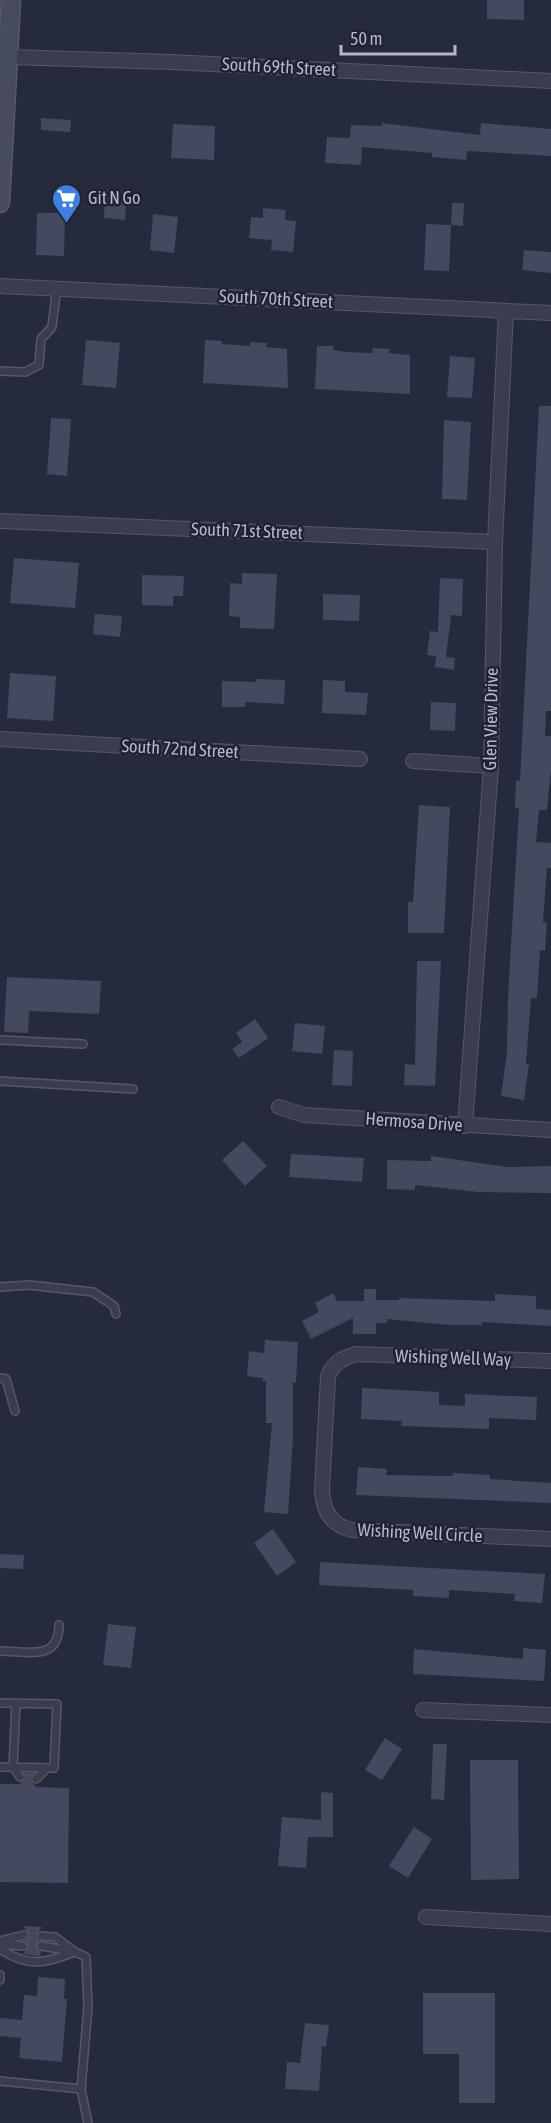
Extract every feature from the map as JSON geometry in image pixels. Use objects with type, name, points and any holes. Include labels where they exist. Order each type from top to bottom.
[{"type":"main road","points":[[0,203],[11,0]]},
{"type":"street","name":"South 69th Street","points":[[8,57],[551,81]]},
{"type":"street","name":"South 70th Street","points":[[0,286],[551,313]]},
{"type":"street","name":"Glen View Drive","points":[[465,1126],[491,766],[495,542],[506,310]]},
{"type":"street","name":"South 71st Street","points":[[0,521],[495,542]]},
{"type":"street","name":"South 72nd Street","points":[[0,739],[360,759]]},
{"type":"street","points":[[413,761],[491,766]]},
{"type":"street","name":"Hermosa Drive","points":[[279,1107],[304,1115],[551,1130]]},
{"type":"street","name":"Wishing Well Way","points":[[356,1354],[551,1361]]},
{"type":"street","name":"Wishing Well Circle","points":[[356,1354],[337,1363],[328,1377],[322,1490],[323,1503],[329,1517],[343,1528],[352,1530],[551,1539]]},
{"type":"street","points":[[423,1710],[551,1715]]},
{"type":"street","points":[[426,1917],[551,1924]]},
{"type":"lane","points":[[0,371],[25,372],[39,365],[41,339],[52,327],[57,287]]},
{"type":"lane","points":[[0,1040],[83,1044]]},
{"type":"lane","points":[[0,1081],[133,1089]]},
{"type":"lane","points":[[0,1287],[29,1286],[93,1292],[114,1306],[116,1314]]},
{"type":"lane","points":[[0,1378],[6,1379],[15,1411]]},
{"type":"lane","points":[[0,1651],[45,1652],[55,1647],[59,1639],[59,1625]]},
{"type":"lane","points":[[0,1702],[57,1704],[54,1768],[0,1767]]},
{"type":"lane","points":[[16,1703],[13,1767],[20,1777]]},
{"type":"lane","points":[[36,1779],[47,1767]]},
{"type":"lane","points":[[0,1943],[24,1935]]},
{"type":"lane","points":[[41,1936],[55,1937],[86,1957],[88,2007],[81,2089],[88,2123]]},
{"type":"lane","points":[[0,1943],[23,1946]]},
{"type":"lane","points":[[41,1946],[75,1952]]},
{"type":"lane","points":[[0,1949],[19,1962],[44,1962],[75,1952]]},
{"type":"lane","points":[[0,1975],[0,1980]]},
{"type":"lane","points":[[0,2081],[81,2089]]},
{"type":"building","points":[[487,0],[524,0],[524,20],[487,19]]},
{"type":"building","points":[[41,118],[71,120],[70,132],[41,130]]},
{"type":"building","points":[[382,123],[480,135],[481,123],[551,129],[551,156],[467,151],[466,160],[432,157],[432,153],[362,147],[361,165],[325,163],[327,137],[350,138],[351,125],[382,126]]},
{"type":"building","points":[[173,124],[215,126],[214,160],[171,158]]},
{"type":"building","points":[[105,190],[127,191],[125,220],[104,218]]},
{"type":"building","points":[[452,203],[464,203],[463,226],[451,225]]},
{"type":"building","points":[[263,208],[286,210],[285,220],[296,221],[293,252],[271,250],[272,240],[249,238],[251,217],[263,218]]},
{"type":"building","points":[[37,213],[65,213],[64,256],[36,255]]},
{"type":"building","points":[[153,214],[178,217],[174,253],[150,250]]},
{"type":"building","points":[[426,224],[451,225],[449,271],[424,270]]},
{"type":"building","points":[[524,250],[551,252],[551,273],[522,270]]},
{"type":"building","points":[[86,340],[120,343],[116,388],[82,385]]},
{"type":"building","points":[[205,340],[250,346],[250,342],[267,343],[266,347],[287,349],[288,388],[203,383]]},
{"type":"building","points":[[317,346],[334,346],[333,350],[345,352],[372,353],[373,348],[389,349],[389,353],[410,355],[410,394],[315,389]]},
{"type":"building","points":[[450,356],[475,358],[472,398],[447,397]]},
{"type":"building","points":[[539,406],[551,406],[551,711],[546,711],[545,736],[551,736],[551,769],[547,810],[539,810],[536,842],[551,843],[551,868],[547,868],[543,922],[547,923],[545,951],[540,950],[537,998],[531,998],[526,1064],[529,1064],[524,1100],[501,1096],[507,1052],[519,809],[515,808],[516,780],[520,781]]},
{"type":"building","points":[[51,418],[71,419],[67,476],[47,474]]},
{"type":"building","points":[[444,420],[471,422],[467,500],[442,499]]},
{"type":"building","points":[[14,558],[79,563],[75,608],[10,603]]},
{"type":"building","points":[[242,573],[277,574],[274,629],[240,628],[240,617],[229,616],[230,583],[242,584]]},
{"type":"building","points":[[142,575],[184,576],[183,596],[173,596],[173,606],[142,605]]},
{"type":"building","points":[[440,578],[463,579],[462,616],[451,615],[446,657],[455,658],[454,670],[435,667],[436,656],[427,655],[430,631],[438,632]]},
{"type":"building","points":[[323,594],[360,595],[359,621],[323,620]]},
{"type":"building","points":[[95,614],[122,616],[120,637],[93,634]]},
{"type":"building","points":[[10,673],[56,676],[53,721],[7,718]]},
{"type":"building","points":[[256,679],[285,680],[284,704],[245,702],[245,707],[222,707],[222,681],[256,682]]},
{"type":"building","points":[[323,680],[345,681],[345,692],[368,693],[366,715],[322,713]]},
{"type":"building","points":[[431,702],[456,703],[455,731],[430,730]]},
{"type":"building","points":[[419,805],[450,807],[444,933],[408,933],[408,902],[413,902]]},
{"type":"building","points":[[417,961],[441,961],[435,1086],[404,1085],[405,1064],[415,1065]]},
{"type":"building","points":[[7,977],[101,981],[99,1014],[29,1011],[28,1033],[4,1032]]},
{"type":"building","points":[[255,1019],[268,1038],[239,1058],[232,1049],[242,1042],[236,1033]]},
{"type":"building","points":[[295,1023],[325,1026],[322,1054],[292,1051]]},
{"type":"building","points":[[334,1050],[353,1051],[352,1086],[332,1085]]},
{"type":"building","points":[[243,1141],[267,1166],[245,1186],[222,1160]]},
{"type":"building","points":[[291,1154],[364,1158],[362,1182],[289,1177]]},
{"type":"building","points":[[431,1156],[507,1167],[551,1166],[551,1193],[478,1192],[415,1185],[415,1190],[387,1189],[387,1160],[431,1161]]},
{"type":"building","points":[[364,1289],[376,1289],[376,1300],[399,1300],[399,1298],[495,1301],[495,1294],[536,1296],[536,1309],[551,1310],[551,1326],[482,1322],[482,1325],[449,1325],[387,1319],[387,1323],[376,1323],[376,1334],[353,1334],[353,1318],[311,1339],[302,1321],[319,1312],[315,1303],[333,1293],[337,1301],[364,1301]]},
{"type":"building","points":[[265,1340],[298,1342],[296,1383],[293,1382],[293,1437],[288,1514],[264,1512],[272,1423],[266,1423],[266,1381],[263,1381],[263,1378],[247,1376],[249,1351],[264,1353]]},
{"type":"building","points":[[362,1388],[439,1392],[439,1405],[465,1406],[465,1394],[537,1397],[536,1420],[489,1418],[489,1429],[401,1426],[402,1421],[361,1419]]},
{"type":"building","points":[[358,1467],[387,1469],[386,1475],[453,1476],[453,1473],[490,1475],[490,1479],[551,1483],[551,1503],[356,1495]]},
{"type":"building","points":[[273,1529],[296,1562],[277,1576],[254,1543]]},
{"type":"building","points":[[0,1554],[24,1555],[23,1569],[0,1568]]},
{"type":"building","points":[[320,1562],[545,1574],[542,1603],[514,1601],[515,1594],[449,1590],[449,1598],[413,1596],[413,1590],[319,1585]]},
{"type":"building","points":[[108,1624],[136,1627],[131,1668],[103,1665]]},
{"type":"building","points":[[523,1648],[546,1650],[544,1681],[413,1674],[414,1649],[523,1659]]},
{"type":"building","points":[[385,1738],[402,1749],[382,1780],[365,1770]]},
{"type":"building","points":[[433,1744],[447,1744],[444,1800],[431,1799]]},
{"type":"building","points":[[470,1760],[518,1760],[519,1879],[471,1880]]},
{"type":"building","points":[[24,1773],[34,1773],[30,1780],[36,1787],[69,1788],[68,1883],[0,1882],[0,1784],[20,1784],[25,1779]]},
{"type":"building","points":[[321,1792],[333,1793],[333,1837],[308,1837],[306,1868],[278,1866],[282,1817],[321,1820]]},
{"type":"building","points":[[414,1827],[432,1839],[408,1878],[389,1866]]},
{"type":"building","points":[[24,1926],[42,1927],[35,1936],[39,1941],[36,1947],[41,1952],[40,1956],[23,1954],[28,1947],[24,1941],[29,1936]]},
{"type":"building","points":[[38,1977],[65,1979],[64,1999],[67,1999],[62,2062],[19,2058],[21,2038],[0,2036],[0,2018],[22,2020],[24,1995],[37,1996]]},
{"type":"building","points":[[423,1993],[495,1993],[495,2103],[459,2103],[459,2054],[423,2054]]},
{"type":"building","points":[[305,2023],[329,2025],[326,2047],[322,2046],[319,2091],[285,2089],[287,2062],[300,2063]]},
{"type":"place","name":"Git N Go","points":[[67,224]]}]
